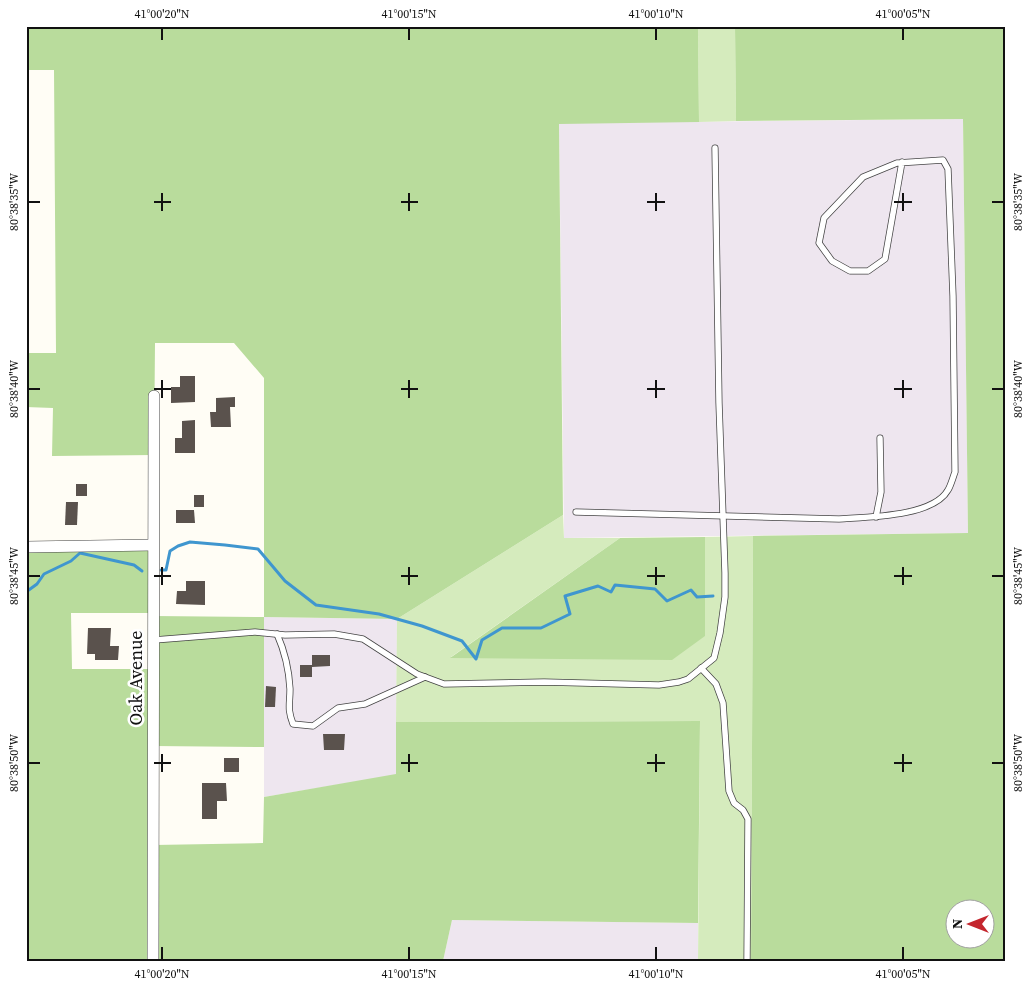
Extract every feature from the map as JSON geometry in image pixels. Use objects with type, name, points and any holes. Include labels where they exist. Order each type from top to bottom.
[{"type":"street","name":"Oak Avenue","points":[[153,961],[154,396]]},
{"type":"street","points":[[26,546],[153,545]]},
{"type":"lane","points":[[154,640],[256,632],[334,634],[363,639],[417,674],[444,684],[544,682],[659,685],[688,679],[714,658],[725,597],[725,543],[722,515],[719,403],[715,148]]},
{"type":"lane","points":[[576,512],[839,518],[876,517],[910,512],[935,502],[948,491],[955,472],[953,296],[948,169],[943,160],[902,162],[897,163],[863,177],[824,218],[820,243],[832,261],[850,271],[868,271],[885,259],[902,162]]},
{"type":"lane","points":[[876,517],[881,492],[880,438]]},
{"type":"lane","points":[[278,634],[286,655],[290,689],[288,711],[293,724],[313,726],[338,708],[365,704],[425,677]]},
{"type":"lane","points":[[701,668],[716,684],[723,703],[729,790],[734,802],[743,810],[748,819],[746,961]]},
{"type":"shaded area","points":[[963,119],[968,533],[564,538],[559,123]]},
{"type":"shaded area","points":[[264,617],[397,619],[396,775],[264,797]]},
{"type":"shaded area","points":[[452,920],[698,923],[698,961],[443,961]]},
{"type":"green space","points":[[26,26],[698,26],[699,122],[559,124],[563,515],[397,619],[264,617],[264,378],[234,343],[155,343],[154,455],[52,456],[53,408],[26,407],[26,353],[56,353],[54,70],[26,70]]},
{"type":"green space","points":[[698,26],[735,26],[736,121],[699,122]]},
{"type":"green space","points":[[735,26],[1006,26],[1006,961],[751,961],[753,536],[968,533],[963,119],[736,121]]},
{"type":"green space","points":[[563,515],[564,538],[620,538],[451,657],[705,636],[705,537],[753,536],[751,961],[698,961],[700,721],[396,722],[397,619]]},
{"type":"green space","points":[[705,537],[705,636],[672,660],[450,658],[620,538]]},
{"type":"green space","points":[[153,545],[154,613],[71,613],[72,669],[154,669],[154,616],[264,617],[264,747],[154,746],[154,845],[263,843],[264,797],[396,774],[396,722],[700,721],[698,923],[452,920],[443,961],[26,961],[26,547]]},
{"type":"building","points":[[180,376],[195,376],[195,402],[171,403],[171,387],[180,387]]},
{"type":"building","points":[[235,397],[235,407],[230,407],[231,427],[211,427],[210,412],[216,412],[216,398]]},
{"type":"building","points":[[195,420],[195,453],[175,453],[175,438],[182,438],[182,421]]},
{"type":"building","points":[[76,484],[87,484],[87,496],[76,496]]},
{"type":"building","points":[[194,495],[204,495],[204,507],[194,507]]},
{"type":"building","points":[[66,502],[78,502],[77,525],[65,525]]},
{"type":"building","points":[[176,510],[194,510],[195,523],[176,523]]},
{"type":"building","points":[[186,581],[205,581],[205,605],[176,604],[177,591],[186,591]]},
{"type":"building","points":[[88,628],[111,628],[110,646],[119,646],[118,660],[95,660],[95,654],[87,654]]},
{"type":"building","points":[[312,655],[330,655],[330,666],[312,667],[312,677],[300,677],[300,665],[312,665]]},
{"type":"building","points":[[266,686],[276,687],[275,707],[265,707]]},
{"type":"building","points":[[323,734],[345,734],[344,750],[324,750]]},
{"type":"building","points":[[224,758],[239,758],[239,772],[224,772]]},
{"type":"building","points":[[202,783],[226,783],[227,801],[217,801],[217,819],[202,819]]},
{"type":"waterway","points":[[161,570],[166,570],[170,551],[190,542],[258,549],[285,581],[316,605],[379,614],[422,626],[462,641],[476,659],[482,640],[502,628],[541,628],[570,614],[565,596],[598,586],[611,592],[615,585],[655,589],[667,601],[691,590],[697,597],[713,596]]},
{"type":"waterway","points":[[26,592],[37,584],[44,574],[71,561],[80,553],[134,565],[142,571]]}]
